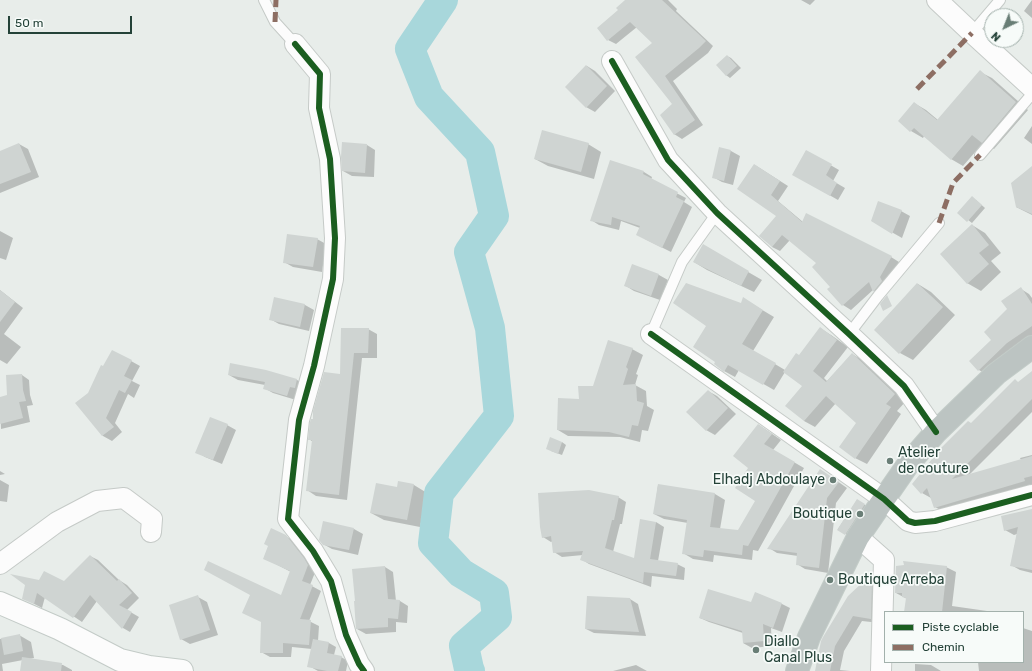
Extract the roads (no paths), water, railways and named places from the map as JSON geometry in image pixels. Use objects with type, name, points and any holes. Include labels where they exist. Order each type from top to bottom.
[{"type":"highway","points":[[797,671],[808,638],[858,537],[909,463],[936,432],[996,374],[1032,347]]},
{"type":"main road","points":[[0,603],[60,629],[120,660],[149,667],[182,671]]},
{"type":"street","points":[[937,0],[1032,88]]},
{"type":"street","points":[[295,44],[320,74],[319,108],[330,159],[335,238],[333,279],[314,366],[299,420],[288,519],[313,552],[331,581],[346,635],[359,664],[364,671]]},
{"type":"street","points":[[612,61],[668,160],[717,213],[904,386],[936,432]]},
{"type":"street","points":[[651,334],[884,499],[908,521],[915,523],[935,521],[1032,495]]},
{"type":"street","points":[[0,564],[57,522],[97,501],[124,498],[152,519],[151,532]]},
{"type":"street","points":[[858,537],[884,560],[881,671]]},
{"type":"lane","points":[[264,0],[275,22],[295,44]]},
{"type":"lane","points":[[972,33],[1000,0]]},
{"type":"lane","points":[[980,155],[1032,94]]},
{"type":"lane","points":[[651,334],[682,262],[717,213]]},
{"type":"lane","points":[[849,334],[878,296],[939,223]]},
{"type":"waterway","points":[[443,0],[410,49],[429,97],[480,152],[494,216],[469,252],[490,328],[499,416],[439,493],[433,543],[461,573],[494,593],[497,617],[464,646],[470,671]]},
{"type":"place","name":"Atelier de couture","points":[[890,461]]},
{"type":"place","name":"Elhadj Abdoulaye","points":[[833,480]]},
{"type":"place","name":"Boutique","points":[[860,514]]},
{"type":"place","name":"Boutique Arreba","points":[[830,580]]},
{"type":"place","name":"Diallo Canal Plus","points":[[756,650]]}]
